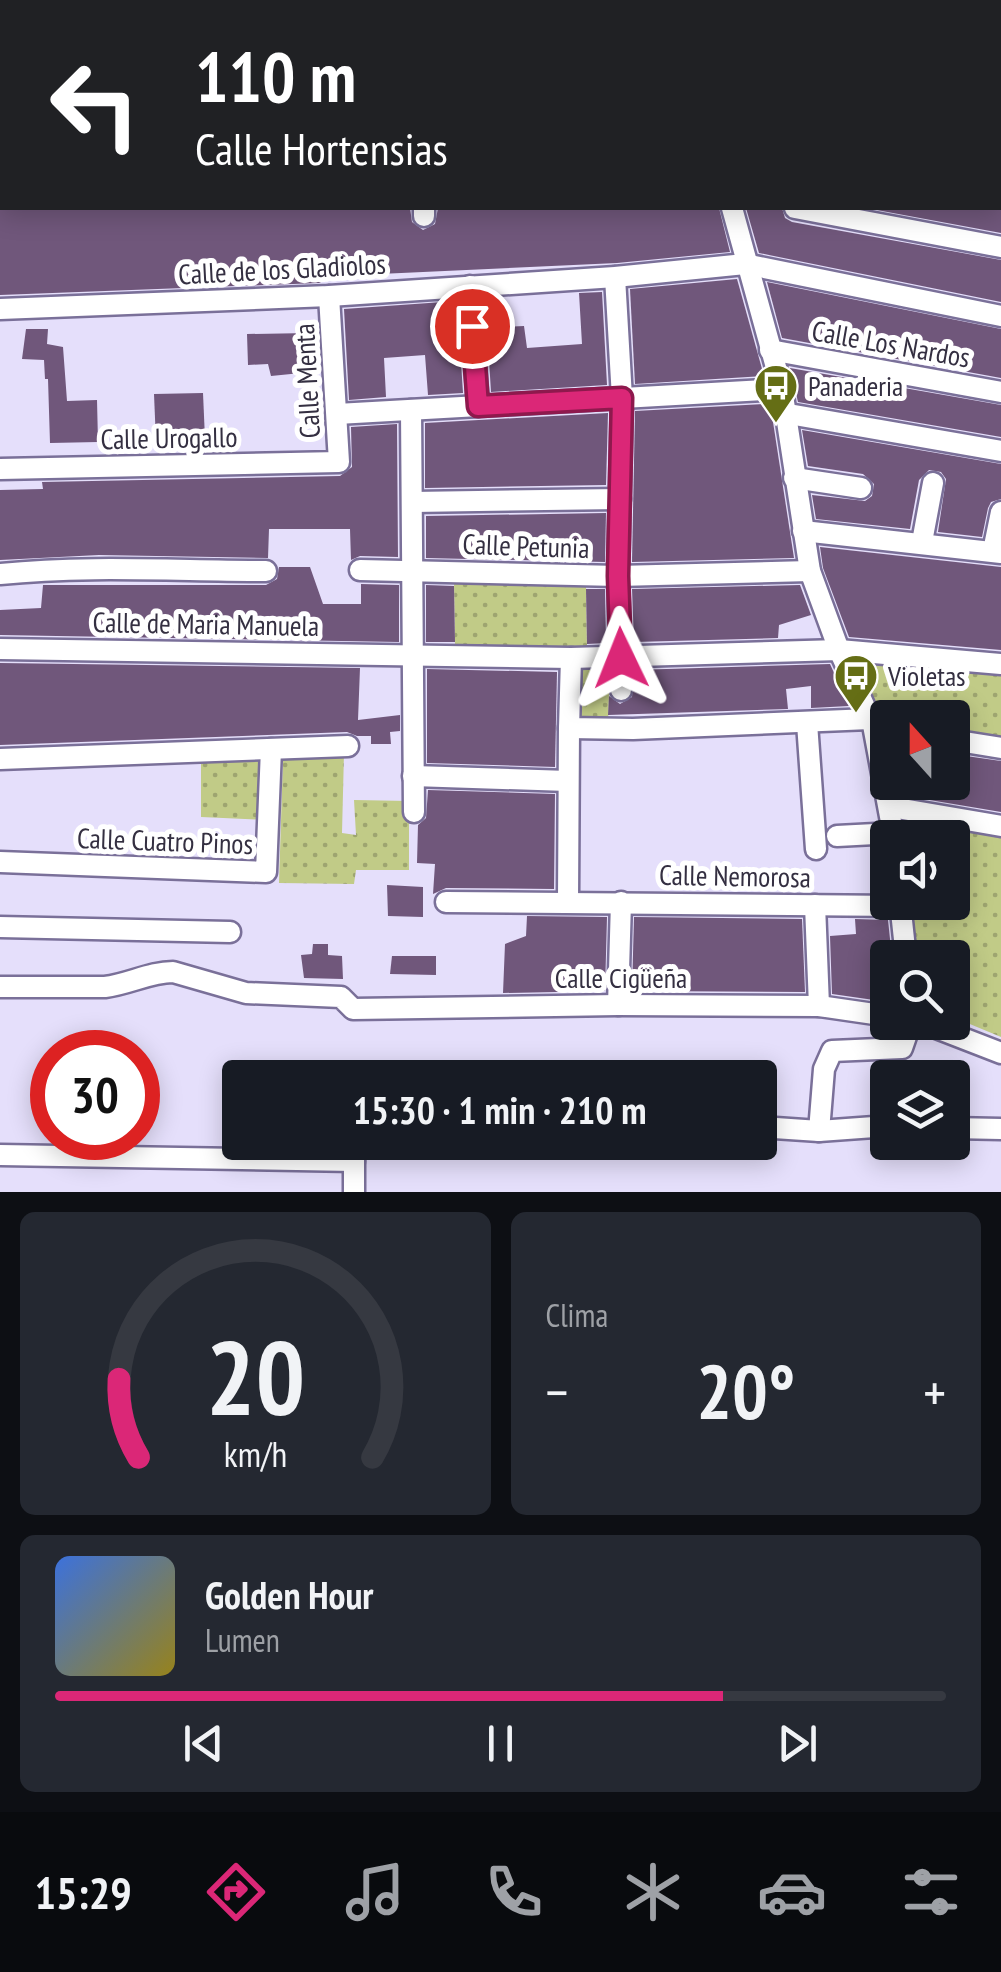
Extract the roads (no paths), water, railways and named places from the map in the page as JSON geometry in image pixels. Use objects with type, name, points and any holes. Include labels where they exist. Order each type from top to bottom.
[{"type":"street","points":[[732,210],[782,389],[810,571],[839,650],[870,710]]},
{"type":"street","points":[[806,210],[1001,247]]},
{"type":"street","name":"Calle de los Gladiolos","points":[[0,309],[329,296],[745,264],[1001,316]]},
{"type":"street","points":[[615,277],[622,398],[618,576],[622,690]]},
{"type":"street","points":[[470,286],[478,406]]},
{"type":"street","name":"Calle Menta","points":[[329,296],[339,462]]},
{"type":"street","name":"Calle Los Nardos","points":[[770,350],[1001,392]]},
{"type":"street","points":[[337,414],[782,389]]},
{"type":"street","points":[[411,410],[414,812]]},
{"type":"street","points":[[784,413],[1001,452]]},
{"type":"street","name":"Calle Urogallo","points":[[0,469],[339,462]]},
{"type":"street","points":[[794,478],[860,488]]},
{"type":"street","points":[[922,542],[933,483]]},
{"type":"street","points":[[413,502],[620,499]]},
{"type":"street","points":[[804,531],[997,552],[1000,512]]},
{"type":"street","points":[[0,574],[85,568],[266,571]]},
{"type":"street","name":"Calle Petunia","points":[[360,570],[618,576],[810,571]]},
{"type":"street","name":"Calle de Maria Manuela","points":[[0,649],[571,658],[839,650],[1001,664]]},
{"type":"street","points":[[568,901],[571,658]]},
{"type":"street","points":[[806,723],[816,848]]},
{"type":"street","points":[[569,728],[870,724]]},
{"type":"street","points":[[970,743],[1001,748]]},
{"type":"street","points":[[0,759],[348,746]]},
{"type":"street","name":"Calle Cuatro Pinos","points":[[0,862],[266,872],[272,749]]},
{"type":"street","points":[[414,776],[568,781]]},
{"type":"street","points":[[890,800],[892,820]]},
{"type":"street","points":[[891,807],[1001,826]]},
{"type":"street","points":[[837,836],[870,835]]},
{"type":"street","name":"Calle Nemorosa","points":[[446,902],[870,904]]},
{"type":"street","points":[[618,1005],[621,902]]},
{"type":"street","points":[[815,905],[818,1006]]},
{"type":"street","points":[[0,927],[230,932]]},
{"type":"street","name":"Calle Cigüeña","points":[[0,986],[105,987],[173,972],[246,992],[341,997],[353,1008],[818,1006],[870,1013]]},
{"type":"street","points":[[820,1131],[824,1069],[832,1050],[902,1048],[905,1040]]},
{"type":"street","points":[[967,1040],[1001,1053]]},
{"type":"street","points":[[777,1128],[820,1131],[870,1127]]},
{"type":"street","points":[[970,1128],[1001,1129]]},
{"type":"street","points":[[0,1156],[222,1153]]},
{"type":"street","points":[[354,1160],[354,1192]]},
{"type":"place","name":"Panaderia","points":[[776,424]]},
{"type":"place","name":"Violetas","points":[[856,714]]}]
